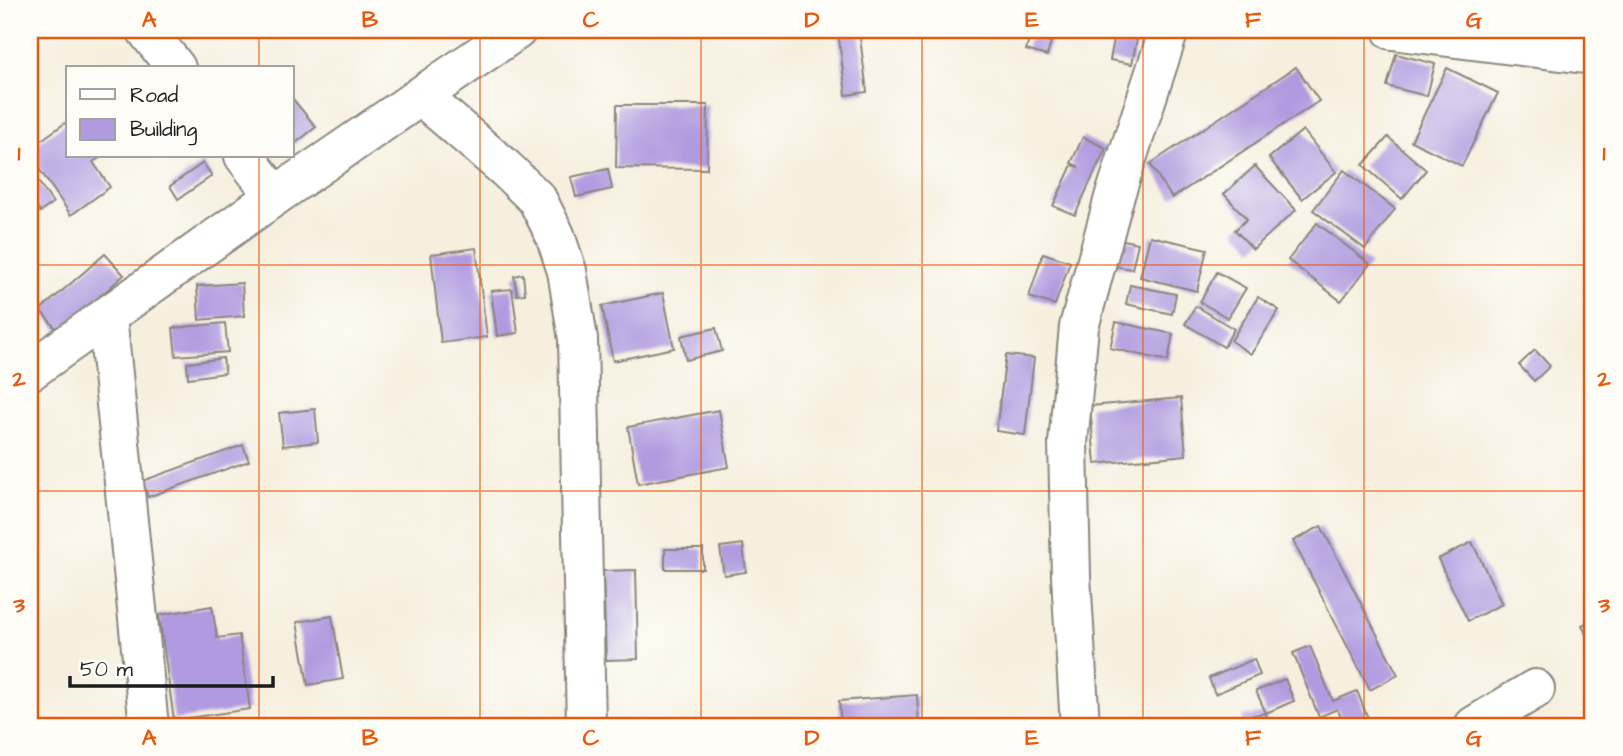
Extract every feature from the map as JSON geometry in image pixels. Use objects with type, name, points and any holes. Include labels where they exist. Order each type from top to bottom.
[{"type":"street","points":[[146,30],[174,66]]},
{"type":"street","points":[[30,371],[275,195],[517,30]]},
{"type":"street","points":[[1080,726],[1071,576],[1068,443],[1079,327],[1114,198],[1169,30]]},
{"type":"street","points":[[1392,30],[1593,55]]},
{"type":"street","points":[[421,96],[537,199],[555,235],[567,271],[578,339],[586,726]]},
{"type":"street","points":[[246,158],[275,195]]},
{"type":"street","points":[[107,316],[149,726]]},
{"type":"street","points":[[1474,726],[1535,689]]},
{"type":"building","points":[[859,30],[867,92],[846,95],[838,31]]},
{"type":"building","points":[[1115,34],[1137,39],[1132,64],[1110,60]]},
{"type":"building","points":[[1030,37],[1051,42],[1047,56],[1026,50]]},
{"type":"building","points":[[1396,54],[1435,64],[1427,96],[1387,86]]},
{"type":"building","points":[[1296,67],[1319,101],[1172,198],[1150,164]]},
{"type":"building","points":[[1447,68],[1498,93],[1462,166],[1411,141]]},
{"type":"building","points":[[294,100],[316,127],[294,144]]},
{"type":"building","points":[[617,105],[708,105],[707,169],[616,168]]},
{"type":"building","points":[[66,122],[66,158],[100,158],[93,162],[110,187],[71,215],[30,156],[30,148]]},
{"type":"building","points":[[1303,130],[1336,172],[1302,199],[1269,158]]},
{"type":"building","points":[[1083,137],[1106,148],[1075,215],[1053,206],[1072,165],[1079,167],[1071,163]]},
{"type":"building","points":[[1388,137],[1426,170],[1402,199],[1363,165]]},
{"type":"building","points":[[203,163],[212,176],[178,199],[170,186]]},
{"type":"building","points":[[1255,166],[1296,210],[1253,249],[1235,230],[1247,219],[1224,194]]},
{"type":"building","points":[[608,169],[612,189],[576,197],[571,177]]},
{"type":"building","points":[[1344,170],[1395,209],[1365,249],[1313,210]]},
{"type":"building","points":[[33,174],[53,203],[40,212],[30,198],[30,176]]},
{"type":"building","points":[[1317,223],[1370,264],[1341,301],[1288,260]]},
{"type":"building","points":[[1150,236],[1207,249],[1197,291],[1140,277]]},
{"type":"building","points":[[1119,239],[1138,243],[1132,269],[1113,266]]},
{"type":"building","points":[[476,248],[487,337],[441,343],[431,254]]},
{"type":"building","points":[[1043,253],[1070,262],[1055,305],[1029,297]]},
{"type":"building","points":[[105,254],[124,275],[59,332],[40,310]]},
{"type":"building","points":[[1217,272],[1246,288],[1228,318],[1200,302]]},
{"type":"building","points":[[523,274],[525,294],[517,295],[514,276]]},
{"type":"building","points":[[242,283],[244,316],[199,320],[197,286]]},
{"type":"building","points":[[1130,285],[1176,294],[1172,314],[1126,304]]},
{"type":"building","points":[[512,289],[518,333],[497,336],[491,291]]},
{"type":"building","points":[[663,293],[674,348],[613,361],[602,306]]},
{"type":"building","points":[[1258,297],[1279,310],[1251,354],[1231,341]]},
{"type":"building","points":[[1196,306],[1234,329],[1224,347],[1185,324]]},
{"type":"building","points":[[1116,322],[1173,334],[1168,361],[1110,348]]},
{"type":"building","points":[[225,323],[228,352],[176,356],[173,328]]},
{"type":"building","points":[[716,328],[722,351],[686,360],[681,336]]},
{"type":"building","points":[[1535,350],[1550,366],[1534,381],[1519,365]]},
{"type":"building","points":[[1006,355],[1034,358],[1025,435],[996,431]]},
{"type":"building","points":[[223,358],[225,373],[188,378],[187,363]]},
{"type":"building","points":[[1181,398],[1186,455],[1095,464],[1090,406]]},
{"type":"building","points":[[315,409],[318,442],[283,446],[279,413]]},
{"type":"building","points":[[719,410],[729,467],[638,484],[628,427]]},
{"type":"building","points":[[243,445],[249,461],[148,497],[142,481]]},
{"type":"building","points":[[1321,526],[1398,675],[1370,690],[1293,541]]},
{"type":"building","points":[[1472,542],[1502,604],[1468,621],[1438,559]]},
{"type":"building","points":[[743,544],[746,572],[724,575],[720,547]]},
{"type":"building","points":[[665,549],[703,549],[703,569],[665,569]]},
{"type":"building","points":[[636,570],[638,659],[606,660],[603,571]]},
{"type":"building","points":[[212,606],[217,638],[239,635],[250,709],[174,720],[159,615]]},
{"type":"building","points":[[332,616],[343,679],[308,685],[297,622]]},
{"type":"building","points":[[1593,620],[1593,650],[1582,625]]},
{"type":"building","points":[[1310,646],[1333,701],[1357,691],[1368,718],[1354,724],[1355,726],[1335,726],[1334,722],[1342,719],[1337,709],[1319,717],[1293,653]]},
{"type":"building","points":[[1254,659],[1260,675],[1215,694],[1209,678]]},
{"type":"building","points":[[1285,679],[1294,701],[1266,713],[1256,691]]},
{"type":"building","points":[[917,695],[919,726],[841,726],[839,701]]},
{"type":"building","points":[[1266,713],[1267,726],[1242,726],[1242,717]]}]
